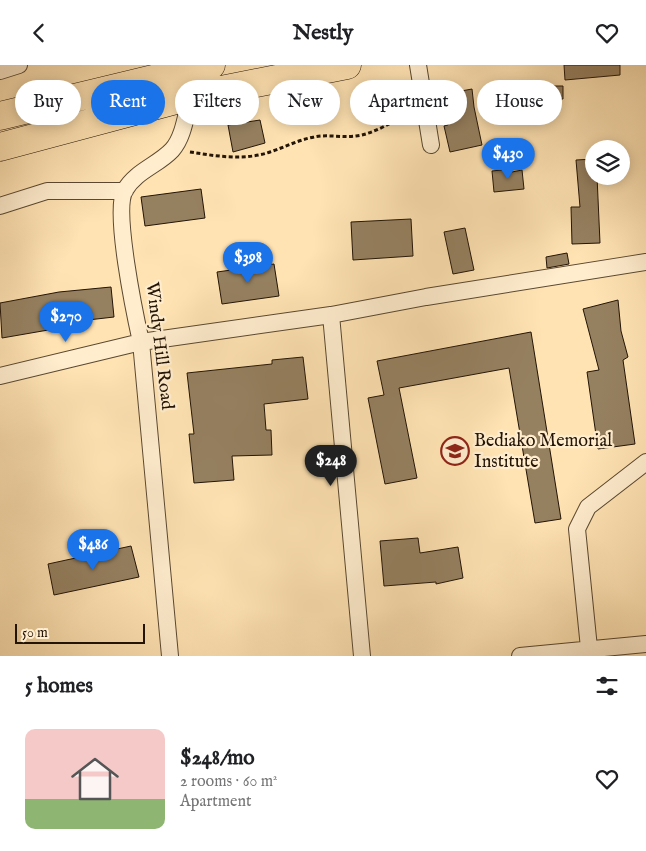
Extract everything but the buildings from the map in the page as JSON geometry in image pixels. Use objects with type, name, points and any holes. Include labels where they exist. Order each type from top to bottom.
[{"type":"highway","points":[[0,116],[211,65]]},
{"type":"highway","points":[[259,83],[348,65]]},
{"type":"highway","points":[[0,147],[175,100]]},
{"type":"street","points":[[0,71],[20,65]]},
{"type":"street","points":[[418,65],[420,80]]},
{"type":"street","points":[[0,206],[47,191],[125,191],[143,170],[172,150],[183,125]]},
{"type":"street","points":[[427,125],[431,145]]},
{"type":"street","name":"Windy Hill Road","points":[[125,191],[120,210],[135,315],[141,342],[170,656]]},
{"type":"street","points":[[0,376],[141,342],[331,315],[426,297],[646,262]]},
{"type":"street","points":[[331,315],[362,656]]},
{"type":"street","points":[[589,648],[577,529],[588,507],[646,462]]},
{"type":"street","points":[[520,656],[646,644]]},
{"type":"path","points":[[172,150],[230,157],[248,157],[270,152],[286,144],[318,136],[342,138],[359,136],[384,125]]},
{"type":"place","name":"Bediako Memorial Institute","points":[[455,451]]}]
